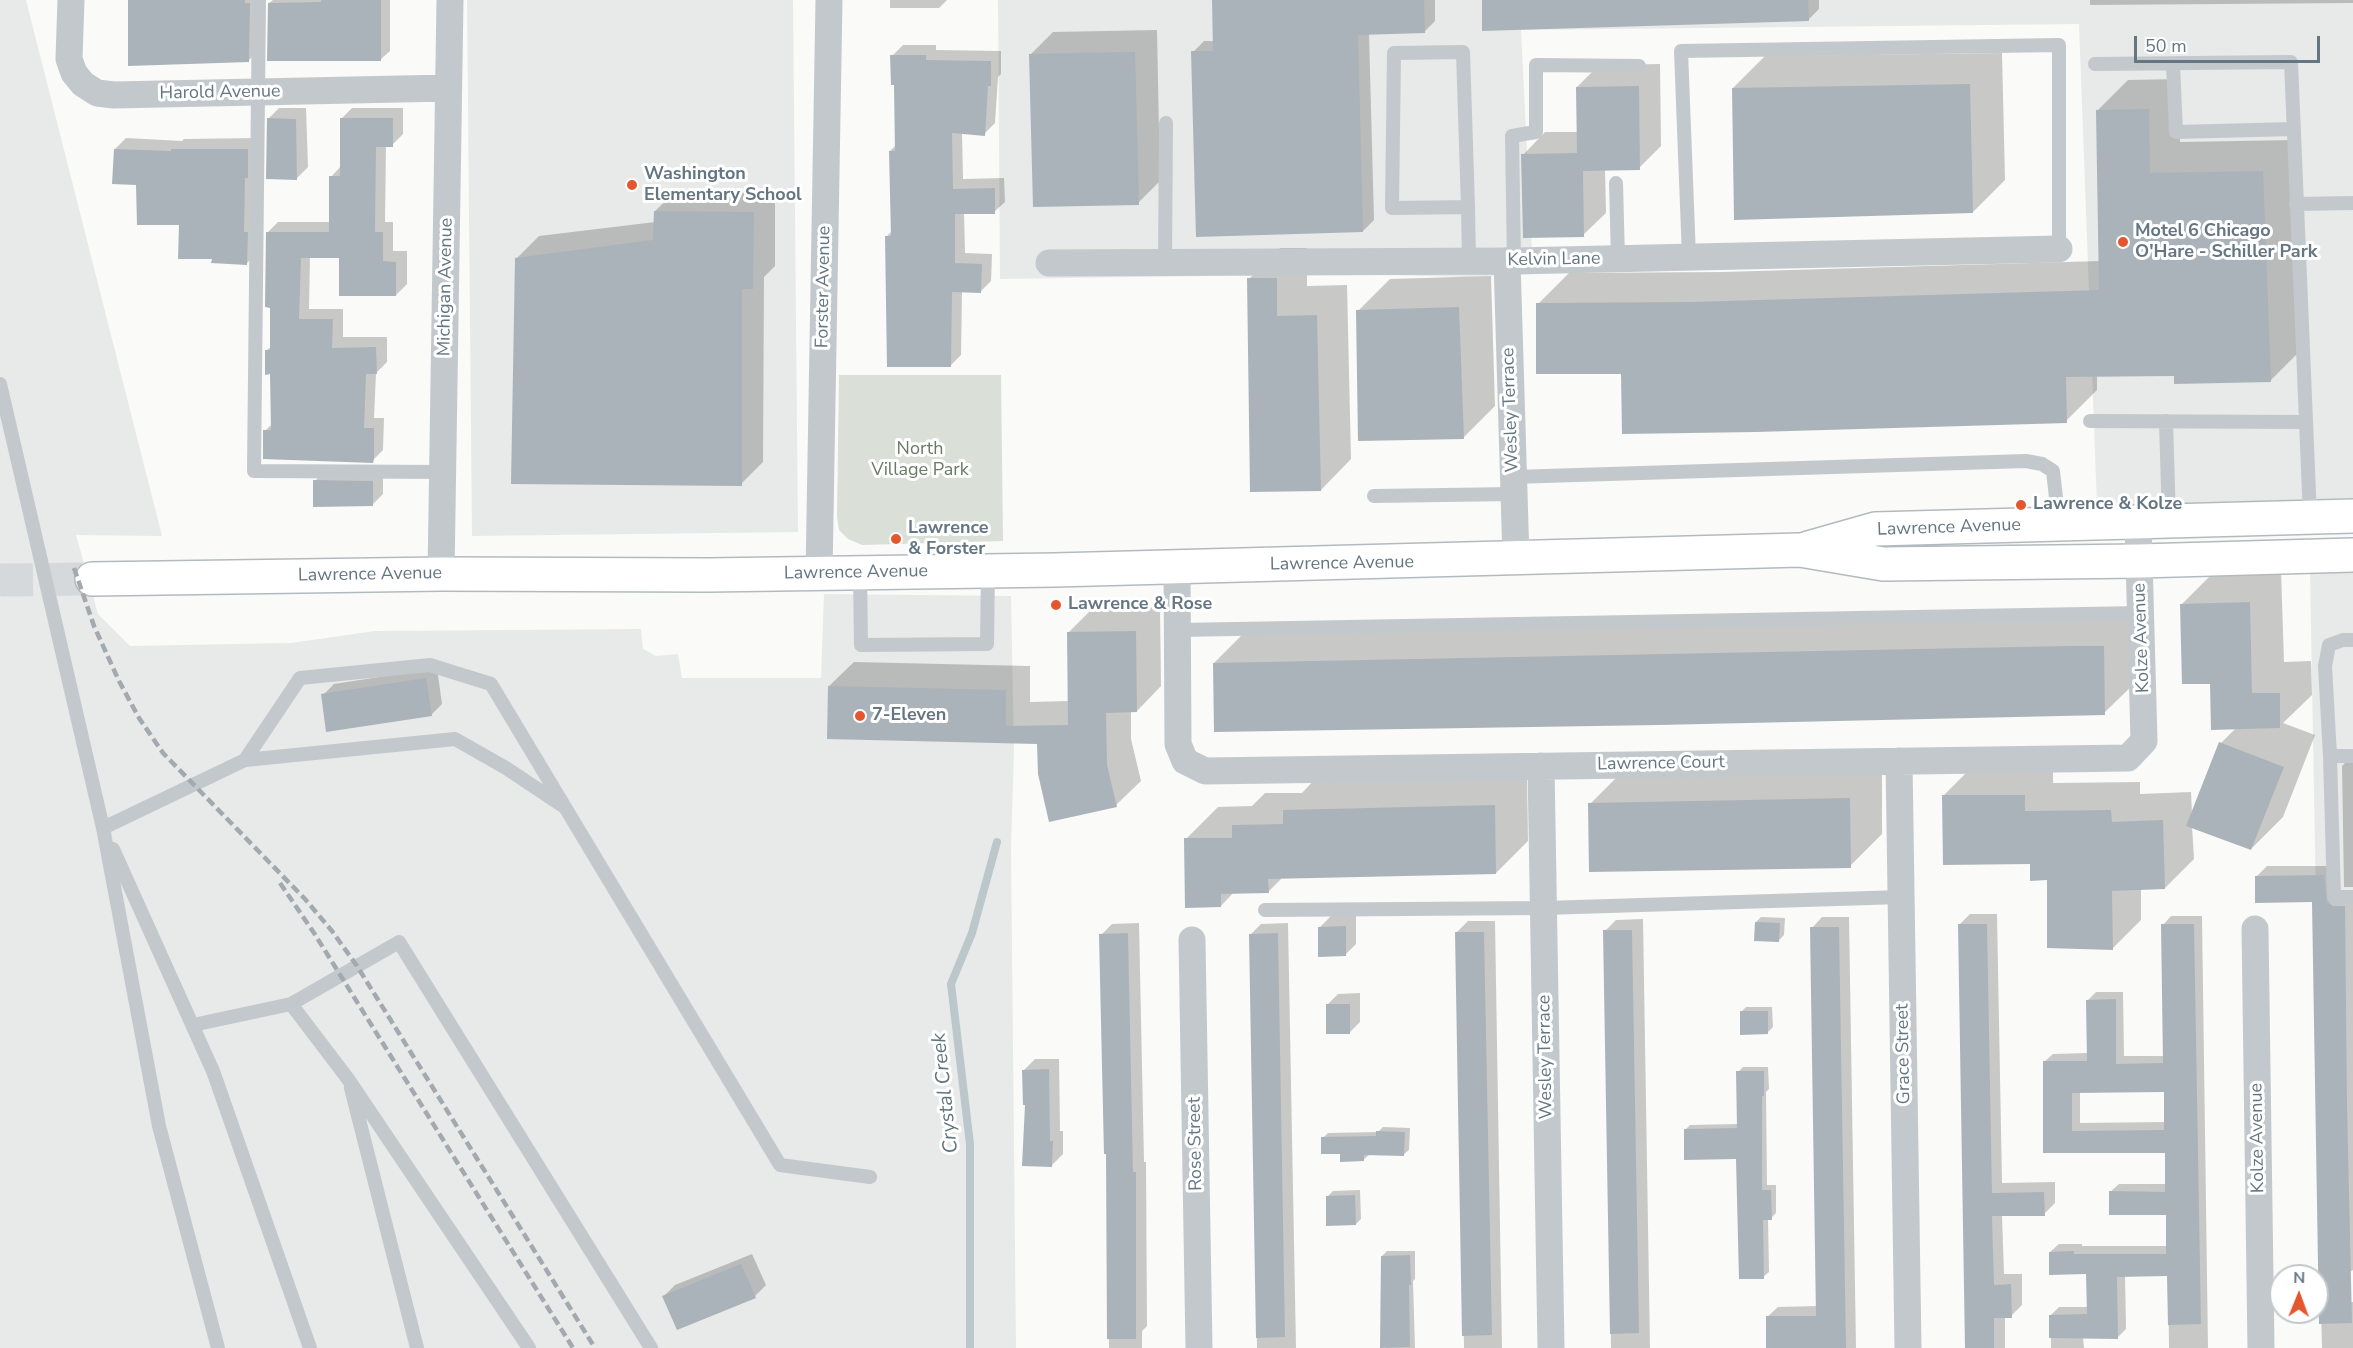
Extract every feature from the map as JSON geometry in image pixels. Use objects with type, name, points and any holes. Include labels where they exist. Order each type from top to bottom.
[{"type":"main road","name":"Lawrence Avenue","points":[[1800,550],[1875,529],[2353,516]]},
{"type":"main road","name":"Lawrence Avenue","points":[[92,579],[441,574],[819,574],[1178,568],[1800,550],[1883,564],[2140,561],[2353,555]]},
{"type":"street","name":"Harold Avenue","points":[[71,0],[69,59],[74,73],[83,84],[97,93],[448,88]]},
{"type":"street","name":"Michigan Avenue","points":[[441,574],[450,0]]},
{"type":"street","name":"Forster Avenue","points":[[819,574],[829,0]]},
{"type":"street","name":"Kelvin Lane","points":[[1050,263],[1511,261],[2059,249]]},
{"type":"street","name":"Wesley Terrace","points":[[1511,261],[1516,559]]},
{"type":"street","name":"Kolze Avenue","points":[[2136,749],[2145,741],[2140,561],[2154,522]]},
{"type":"street","points":[[1178,568],[1178,630]]},
{"type":"street","name":"Lawrence Court","points":[[1178,630],[1178,744],[1185,761],[1205,771],[2127,758],[2136,749]]},
{"type":"street","name":"Grace Street","points":[[1899,761],[1908,1348]]},
{"type":"street","name":"Wesley Terrace","points":[[1541,766],[1551,1348]]},
{"type":"street","name":"Kolze Avenue","points":[[2255,929],[2261,1348]]},
{"type":"street","name":"Rose Street","points":[[1192,940],[1199,1348]]},
{"type":"lane","points":[[259,0],[254,471],[443,472]]},
{"type":"lane","points":[[1689,257],[1681,51],[2059,45],[2059,249]]},
{"type":"lane","points":[[1468,207],[1392,208],[1394,53],[1463,51],[1468,207],[1469,261]]},
{"type":"lane","points":[[2095,64],[2290,62],[2310,517]]},
{"type":"lane","points":[[2173,64],[2176,132],[2293,129]]},
{"type":"lane","points":[[1511,261],[1512,136],[1536,132],[1536,65],[1639,66]]},
{"type":"lane","points":[[1165,263],[1166,123]]},
{"type":"lane","points":[[1616,183],[1618,259]]},
{"type":"lane","points":[[2296,204],[2353,203]]},
{"type":"lane","points":[[0,384],[103,828],[159,1126],[218,1348]]},
{"type":"lane","points":[[2090,421],[2306,422]]},
{"type":"lane","points":[[2154,522],[2166,421]]},
{"type":"lane","points":[[1374,496],[1514,486],[2026,461],[2042,464],[2053,471],[2059,524]]},
{"type":"lane","points":[[860,573],[861,645],[987,644],[987,571]]},
{"type":"lane","points":[[1178,630],[2141,613]]},
{"type":"lane","points":[[2353,640],[2343,640],[2329,645],[2325,666],[2334,897],[2353,897]]},
{"type":"lane","points":[[245,759],[300,678],[430,665],[491,684],[780,1165],[870,1177]]},
{"type":"lane","points":[[103,828],[245,759],[455,739],[506,768],[568,810]]},
{"type":"lane","points":[[2330,756],[2353,756]]},
{"type":"lane","points":[[103,828],[213,1071],[310,1348]]},
{"type":"lane","points":[[1266,910],[1544,908],[1902,897]]},
{"type":"lane","points":[[193,1025],[291,1004],[399,942],[651,1348]]},
{"type":"lane","points":[[291,1004],[348,1079],[529,1348]]},
{"type":"lane","points":[[348,1079],[417,1348]]},
{"type":"shaded area","points":[[0,0],[26,0],[162,536],[76,535],[98,614],[130,646],[291,643],[375,631],[641,629],[643,649],[656,656],[678,654],[682,678],[821,678],[824,594],[1011,596],[1014,749],[1011,847],[1016,1348],[0,1348]]},
{"type":"shaded area","name":"Washington Elementary School","points":[[467,0],[793,0],[798,532],[472,536]]},
{"type":"shaded area","points":[[998,0],[2353,0],[2353,498],[2097,506],[2079,24],[1521,30],[1533,274],[1465,277],[1342,274],[1000,279]]},
{"type":"shaded area","points":[[2310,572],[2353,572],[2353,903],[2316,903]]},
{"type":"green space","name":"North Village Park","points":[[839,375],[1001,375],[1003,541],[862,545],[848,539],[839,530],[837,517]]},
{"type":"building","points":[[128,0],[245,0],[245,3],[250,3],[249,62],[128,66]]},
{"type":"building","points":[[321,0],[381,0],[381,61],[267,61],[268,3],[321,2]]},
{"type":"building","points":[[1212,0],[1424,0],[1425,33],[1358,35],[1363,232],[1196,237],[1191,51],[1213,51]]},
{"type":"building","points":[[1482,0],[1808,0],[1809,21],[1482,31]]},
{"type":"building","points":[[1135,52],[1139,205],[1033,207],[1029,54]]},
{"type":"building","points":[[890,55],[926,55],[926,60],[991,61],[991,86],[988,86],[985,136],[952,133],[953,189],[995,188],[995,214],[955,214],[955,263],[982,264],[981,293],[952,292],[951,367],[887,367],[885,236],[891,236],[889,151],[895,151],[894,85],[891,85]]},
{"type":"building","points":[[1970,84],[1973,213],[1734,220],[1732,88]]},
{"type":"building","points":[[1639,86],[1640,170],[1583,171],[1584,237],[1523,238],[1521,154],[1577,153],[1576,87]]},
{"type":"building","points":[[2149,109],[2150,173],[2263,171],[2271,382],[2174,384],[2174,376],[2066,377],[2067,423],[1622,434],[1621,374],[1536,374],[1536,303],[1691,302],[2099,290],[2096,110]]},
{"type":"building","points":[[267,118],[296,119],[297,180],[266,179]]},
{"type":"building","points":[[340,118],[393,118],[393,147],[376,147],[375,232],[383,232],[383,261],[396,262],[396,296],[339,296],[339,258],[301,258],[299,319],[333,319],[332,348],[376,347],[377,374],[366,374],[364,428],[374,428],[374,459],[373,463],[263,459],[263,430],[271,430],[270,374],[265,375],[265,350],[270,350],[270,308],[265,307],[266,232],[329,232],[329,176],[340,176]]},
{"type":"building","points":[[114,149],[171,151],[171,149],[248,149],[244,232],[248,232],[247,265],[211,263],[212,259],[178,259],[179,225],[137,225],[136,185],[112,184]]},
{"type":"building","points":[[654,211],[754,212],[753,289],[742,289],[742,486],[511,484],[515,258],[653,240]]},
{"type":"building","points":[[1247,278],[1277,278],[1277,316],[1317,315],[1321,491],[1250,492]]},
{"type":"building","points":[[1459,307],[1464,439],[1358,441],[1356,310]]},
{"type":"building","points":[[313,480],[373,481],[373,506],[313,507]]},
{"type":"building","points":[[2250,602],[2252,693],[2280,693],[2280,728],[2211,730],[2210,684],[2182,684],[2180,604]]},
{"type":"building","points":[[1136,631],[1137,712],[1106,713],[1107,765],[1117,807],[1049,822],[1038,774],[1037,744],[827,739],[828,686],[1006,690],[1006,726],[1068,725],[1067,632]]},
{"type":"building","points":[[2104,646],[2105,715],[1214,732],[1213,663]]},
{"type":"building","points":[[426,678],[432,716],[326,732],[321,694]]},
{"type":"building","points":[[2219,742],[2284,767],[2251,850],[2186,826]]},
{"type":"building","points":[[1942,795],[2025,795],[2025,811],[2111,810],[2112,822],[2163,820],[2165,889],[2112,891],[2113,950],[2047,948],[2047,880],[2030,881],[2030,864],[1943,865]]},
{"type":"building","points":[[1850,798],[1851,868],[1589,872],[1588,803]]},
{"type":"building","points":[[1495,805],[1496,874],[1268,879],[1269,893],[1221,894],[1221,907],[1185,908],[1184,838],[1232,838],[1232,825],[1283,824],[1283,810]]},
{"type":"building","points":[[2324,875],[2327,902],[2333,906],[2345,906],[2352,1323],[2329,1324],[2329,1264],[2318,1264],[2312,902],[2255,903],[2255,876]]},
{"type":"building","points":[[1755,922],[1780,923],[1779,942],[1754,941]]},
{"type":"building","points":[[1958,924],[1987,924],[1992,1193],[2044,1192],[2045,1216],[1992,1216],[1994,1285],[2011,1284],[2012,1318],[1994,1318],[1994,1348],[1965,1348]]},
{"type":"building","points":[[2161,924],[2194,924],[2201,1324],[2168,1325],[2167,1276],[2117,1277],[2118,1339],[2049,1338],[2049,1315],[2087,1314],[2086,1274],[2049,1275],[2049,1252],[2166,1254],[2166,1215],[2109,1215],[2109,1191],[2165,1192],[2165,1153],[2043,1153],[2043,1061],[2087,1061],[2086,1000],[2116,999],[2116,1064],[2163,1063]],"holes":[[[2164,1092],[2164,1130],[2072,1131],[2072,1093]]]},
{"type":"building","points":[[1346,926],[1346,956],[1318,957],[1318,927]]},
{"type":"building","points":[[1810,927],[1839,927],[1846,1348],[1766,1348],[1766,1316],[1816,1316]]},
{"type":"building","points":[[1603,930],[1632,930],[1639,1333],[1610,1334]]},
{"type":"building","points":[[1455,932],[1484,932],[1492,1335],[1462,1336]]},
{"type":"building","points":[[1128,933],[1133,1172],[1136,1172],[1136,1339],[1107,1339],[1106,1154],[1104,1154],[1099,934]]},
{"type":"building","points":[[1278,933],[1285,1337],[1256,1338],[1249,934]]},
{"type":"building","points":[[1326,1004],[1350,1004],[1350,1034],[1326,1034]]},
{"type":"building","points":[[1740,1011],[1768,1011],[1768,1034],[1740,1035]]},
{"type":"building","points":[[1049,1069],[1052,1167],[1022,1166],[1025,1105],[1023,1105],[1022,1070]]},
{"type":"building","points":[[1736,1071],[1764,1071],[1762,1190],[1771,1190],[1772,1220],[1763,1220],[1764,1279],[1739,1279],[1736,1159],[1684,1160],[1684,1129],[1737,1128]]},
{"type":"building","points":[[1376,1131],[1405,1132],[1404,1156],[1364,1155],[1364,1161],[1340,1162],[1340,1154],[1321,1154],[1321,1137],[1376,1136]]},
{"type":"building","points":[[1355,1195],[1356,1225],[1326,1226],[1326,1196]]},
{"type":"building","points":[[1410,1255],[1410,1347],[1380,1348],[1381,1256]]},
{"type":"building","points":[[741,1264],[756,1298],[677,1330],[662,1296]]},
{"type":"waterway","name":"Crystal Creek","points":[[970,1348],[970,1144],[951,984],[972,933],[997,842]]},
{"type":"tunnel","points":[[0,580],[92,579]]},
{"type":"railway","points":[[74,568],[94,626],[139,718],[163,753],[305,899],[332,931],[357,966],[595,1348]]},
{"type":"railway","points":[[280,883],[314,933],[573,1348]]},
{"type":"place","name":"Washington Elementary School","points":[[632,185]]},
{"type":"place","name":"Motel 6 Chicago O'Hare - Schiller Park","points":[[2123,242]]},
{"type":"place","name":"Lawrence & Kolze","points":[[2021,505]]},
{"type":"place","name":"Lawrence & Forster","points":[[896,539]]},
{"type":"place","name":"Lawrence & Rose","points":[[1056,605]]},
{"type":"place","name":"7-Eleven","points":[[860,716]]}]
